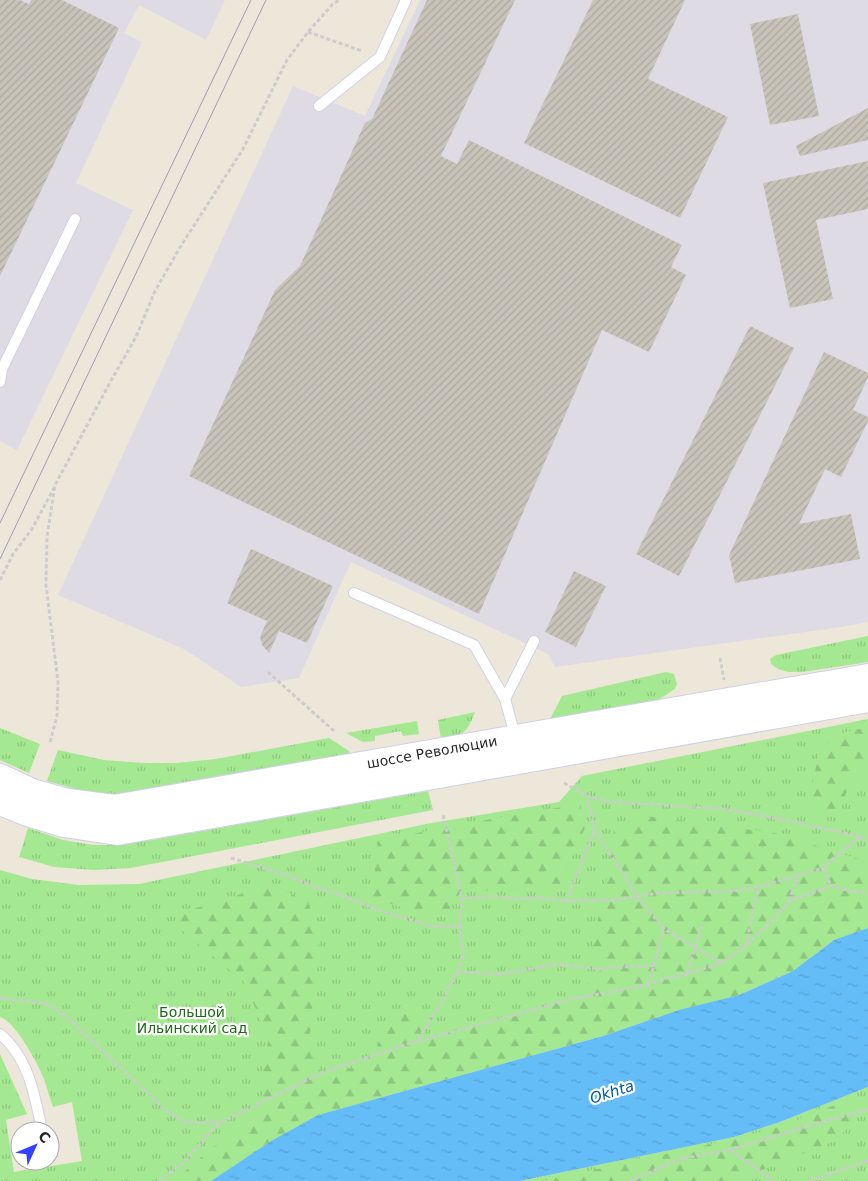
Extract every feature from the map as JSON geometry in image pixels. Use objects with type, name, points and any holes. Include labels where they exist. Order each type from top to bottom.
[{"type":"main road","name":"шоссе Революции","points":[[0,802],[24,812],[64,824],[117,832],[868,677]]},
{"type":"main road","name":"шоссе Революции","points":[[0,777],[32,792],[68,802],[114,808],[868,700]]},
{"type":"lane","points":[[319,106],[380,57],[406,0]]},
{"type":"lane","points":[[0,382],[2,369],[75,219]]},
{"type":"lane","points":[[354,593],[474,645],[505,699],[519,749]]},
{"type":"lane","points":[[505,699],[534,641]]},
{"type":"lane","points":[[0,1034],[8,1041],[23,1062],[33,1088],[40,1121]]},
{"type":"path","points":[[332,6],[334,0]]},
{"type":"path","points":[[0,580],[13,554],[32,529],[136,337],[155,291],[179,249],[243,149],[287,60],[308,32],[339,0]]},
{"type":"path","points":[[308,32],[380,57]]},
{"type":"path","points":[[50,742],[57,716],[58,682],[46,575],[47,537],[55,485]]},
{"type":"path","points":[[268,672],[334,731]]},
{"type":"path","points":[[564,783],[587,796],[610,802],[724,809],[791,821],[868,840]]},
{"type":"path","points":[[587,796],[595,830],[638,897],[664,929],[722,963]]},
{"type":"path","points":[[417,1041],[443,1000],[463,960],[460,927],[462,899],[443,814]]},
{"type":"path","points":[[566,901],[595,830]]},
{"type":"path","points":[[462,899],[492,896],[566,901],[613,900],[660,893],[731,891],[758,887],[823,868],[862,837]]},
{"type":"path","points":[[231,858],[283,874],[389,914],[432,926],[460,927]]},
{"type":"path","points":[[823,868],[831,886]]},
{"type":"path","points":[[159,1181],[184,1162],[219,1123],[322,1072],[417,1041],[572,999],[648,984],[722,963],[746,945],[773,920],[789,901],[798,876]]},
{"type":"path","points":[[789,901],[831,886],[868,893]]},
{"type":"path","points":[[746,945],[758,887]]},
{"type":"path","points":[[687,974],[702,926]]},
{"type":"path","points":[[648,984],[664,929]]},
{"type":"path","points":[[457,972],[502,974],[556,964],[601,969],[654,966]]},
{"type":"path","points":[[0,998],[44,1003],[62,1012],[166,1110],[183,1122],[219,1123]]},
{"type":"path","points":[[630,1181],[680,1159],[729,1150],[868,1110]]},
{"type":"path","points":[[729,1150],[774,1181]]},
{"type":"path","points":[[809,1181],[868,1161]]},
{"type":"shaded area","points":[[0,0],[225,0],[206,40],[139,5],[124,33],[142,42],[76,183],[133,210],[17,450],[0,441]]},
{"type":"shaded area","points":[[420,0],[868,0],[868,622],[555,667],[548,654],[351,562],[299,678],[241,687],[184,649],[58,595],[293,86],[365,116]]},
{"type":"green space","points":[[868,636],[868,662],[802,672],[788,672],[778,669],[771,664],[770,659],[776,655]]},
{"type":"green space","points":[[666,672],[674,674],[677,684],[675,689],[658,700],[549,721],[562,696]]},
{"type":"green space","points":[[475,712],[467,729],[459,735],[441,739],[438,720]]},
{"type":"green space","name":"Большой Ильинский сад","points":[[868,719],[868,928],[834,940],[739,995],[679,1010],[318,1115],[271,1141],[211,1181],[0,1181],[0,1054],[27,1114],[6,1120],[10,1146],[10,1171],[60,1171],[60,1165],[82,1161],[72,1102],[53,1107],[43,1077],[31,1052],[12,1026],[0,1017],[0,870],[32,879],[79,885],[139,884],[426,824],[559,802],[582,776]]},
{"type":"green space","points":[[417,721],[419,734],[403,736],[401,731],[375,736],[375,741],[363,742],[346,733]]},
{"type":"green space","points":[[868,727],[868,769],[851,780],[837,818],[807,811],[818,757],[833,735]]},
{"type":"green space","points":[[0,728],[40,744],[29,773],[0,760]]},
{"type":"green space","points":[[329,738],[349,751],[351,756],[148,791],[114,794],[83,791],[47,781],[58,750],[104,760],[176,763],[216,759]]},
{"type":"green space","points":[[428,791],[433,810],[131,868],[94,870],[54,867],[19,857],[28,828],[63,840],[93,845],[123,845]]},
{"type":"green space","points":[[571,797],[580,804],[586,826],[558,888],[468,891],[450,899],[451,916],[422,913],[372,898],[378,841],[456,825],[562,807]]},
{"type":"green space","points":[[638,815],[775,833],[868,862],[868,928],[834,940],[793,971],[739,995],[679,1010],[603,1036],[318,1115],[271,1141],[211,1181],[174,1181],[207,1152],[266,1107],[261,1074],[269,1038],[243,981],[180,929],[177,912],[222,902],[266,883],[308,902],[320,938],[309,1042],[322,1076],[372,1062],[389,1011],[433,1018],[418,1041],[572,999],[601,969],[593,943],[610,863],[614,830]]},
{"type":"green space","points":[[868,1087],[868,1181],[520,1181],[734,1137],[780,1122]]},
{"type":"green space","points":[[847,1100],[853,1102],[854,1109],[849,1127],[834,1141],[747,1176],[744,1181],[542,1181],[726,1141],[783,1126]]},
{"type":"water","name":"Okhta","points":[[868,928],[868,1087],[780,1122],[734,1137],[520,1181],[211,1181],[271,1141],[318,1115],[603,1036],[679,1010],[739,995],[793,971],[834,940]]},
{"type":"building","points":[[0,0],[20,0],[29,4],[31,0],[62,0],[119,28],[0,276]]},
{"type":"building","points":[[427,0],[515,0],[441,156],[457,164],[469,140],[682,245],[671,267],[686,275],[649,352],[602,330],[479,614],[189,476],[275,290],[300,266],[365,123],[372,119]]},
{"type":"building","points":[[593,0],[685,0],[648,79],[728,117],[680,218],[524,143]]},
{"type":"building","points":[[798,14],[819,116],[770,125],[750,24]]},
{"type":"building","points":[[868,108],[868,140],[800,156],[796,146]]},
{"type":"building","points":[[868,161],[868,209],[816,220],[833,299],[790,308],[763,183]]},
{"type":"building","points":[[750,326],[794,348],[679,576],[636,554]]},
{"type":"building","points":[[824,352],[868,373],[868,377],[853,410],[868,417],[868,421],[841,477],[825,469],[799,524],[851,514],[860,559],[735,583],[729,555]]},
{"type":"building","points":[[251,549],[333,586],[307,643],[279,631],[269,653],[262,645],[260,637],[267,621],[227,603]]},
{"type":"building","points":[[574,571],[606,586],[576,647],[545,632]]},
{"type":"tram line","points":[[0,523],[251,0]]},
{"type":"tram line","points":[[0,559],[266,0]]}]
